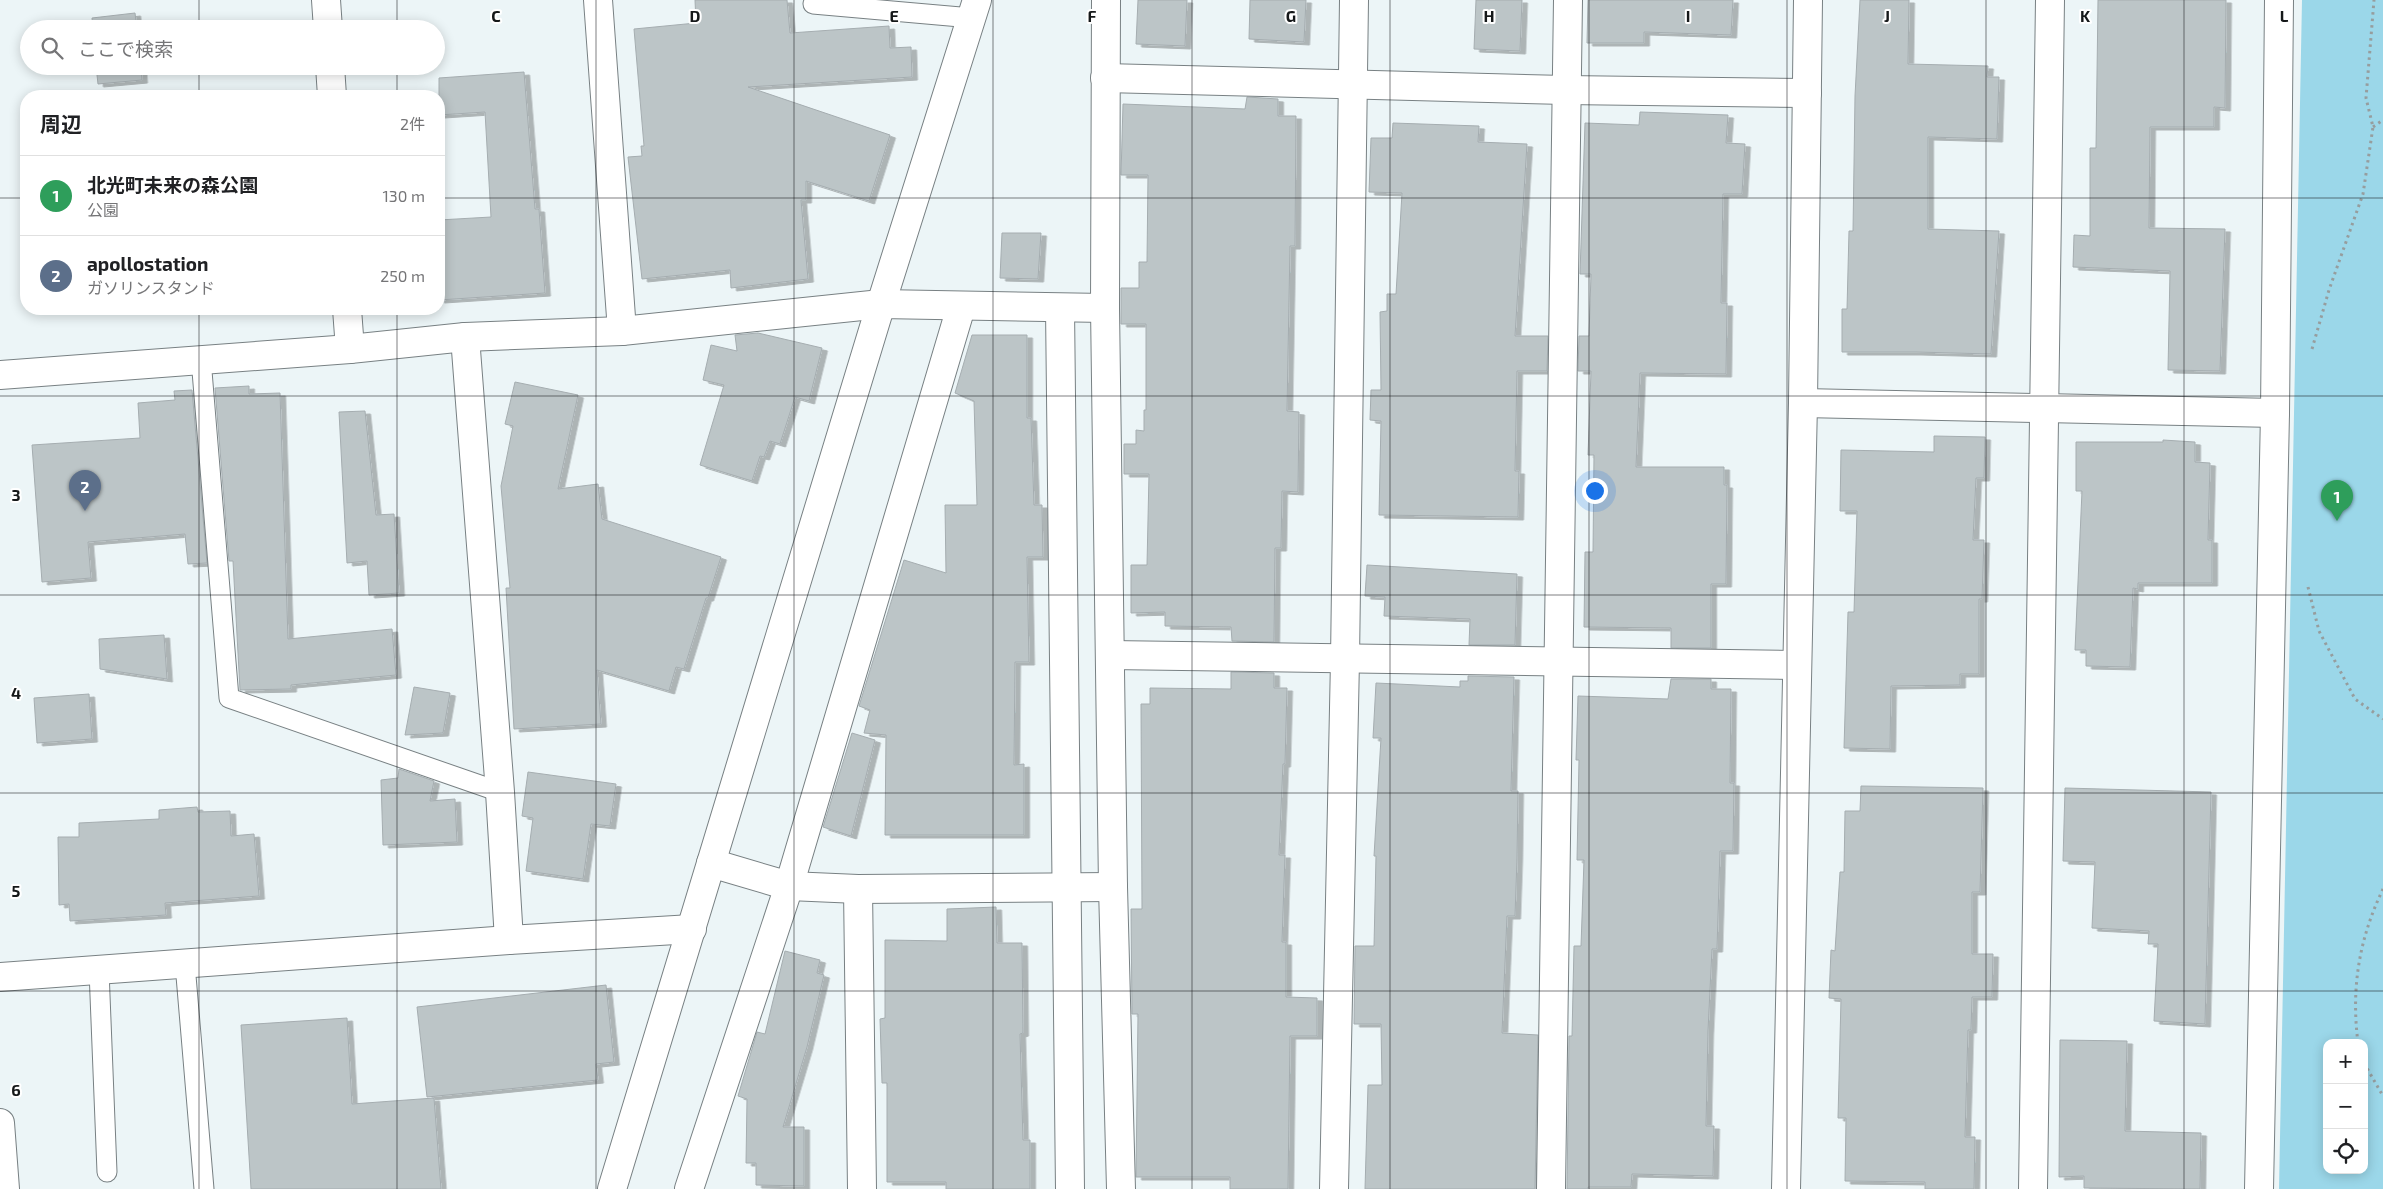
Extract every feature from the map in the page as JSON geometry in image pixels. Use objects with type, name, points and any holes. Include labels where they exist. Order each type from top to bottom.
[{"type":"street","points":[[326,0],[327,20]]},
{"type":"street","points":[[598,0],[622,331]]},
{"type":"street","points":[[1106,0],[1105,308],[1113,887],[1121,1189]]},
{"type":"street","points":[[1334,1189],[1345,660],[1354,0]]},
{"type":"street","points":[[1551,1189],[1565,90],[1568,0]]},
{"type":"street","points":[[1786,1189],[1803,403],[1808,0]]},
{"type":"street","points":[[2033,1189],[2050,0]]},
{"type":"street","points":[[2259,1189],[2275,413],[2279,0]]},
{"type":"street","points":[[612,1189],[881,304],[975,9]]},
{"type":"street","points":[[331,75],[332,90]]},
{"type":"street","points":[[1105,78],[1565,90],[1807,93]]},
{"type":"street","points":[[0,375],[350,349],[464,337],[622,331],[881,304],[961,307],[1105,308]]},
{"type":"street","points":[[689,1189],[789,886],[961,307]]},
{"type":"street","points":[[1060,308],[1070,1189]]},
{"type":"street","points":[[347,315],[350,349]]},
{"type":"street","points":[[464,337],[500,792],[509,940]]},
{"type":"street","points":[[1803,403],[2275,413]]},
{"type":"street","points":[[1110,655],[1345,660],[1796,665]]},
{"type":"street","points":[[711,864],[789,886],[858,889],[1113,887]]},
{"type":"street","points":[[858,889],[862,1189]]},
{"type":"street","points":[[0,977],[509,940],[692,929]]},
{"type":"street","points":[[0,1123],[4,1189]]},
{"type":"lane","points":[[813,4],[975,9]]},
{"type":"lane","points":[[201,359],[229,698],[500,792]]},
{"type":"lane","points":[[185,964],[204,1189]]},
{"type":"lane","points":[[99,970],[107,1172]]},
{"type":"path","points":[[2312,351],[2329,290],[2363,194],[2373,127],[2366,98],[2374,0]]},
{"type":"path","points":[[2373,127],[2383,120]]},
{"type":"path","points":[[2306,580],[2318,631],[2355,699],[2383,719]]},
{"type":"path","points":[[2357,1039],[2354,1014],[2357,965],[2383,889]]},
{"type":"path","points":[[2368,1070],[2383,1096]]},
{"type":"shaded area","points":[[2302,0],[2383,0],[2383,1189],[2279,1189]]},
{"type":"building","points":[[695,0],[787,0],[790,33],[889,26],[890,48],[911,47],[912,77],[748,87],[890,135],[869,201],[806,181],[806,200],[801,200],[808,279],[731,288],[730,270],[642,279],[628,157],[642,156],[641,146],[644,146],[634,29],[696,23]]},
{"type":"building","points":[[1138,0],[1187,0],[1185,46],[1136,44]]},
{"type":"building","points":[[1250,0],[1306,0],[1304,42],[1249,39]]},
{"type":"building","points":[[1476,0],[1522,0],[1520,51],[1474,49]]},
{"type":"building","points":[[1588,0],[1733,0],[1731,35],[1644,32],[1644,43],[1587,43]]},
{"type":"building","points":[[1860,0],[1909,0],[1908,64],[1988,66],[1987,77],[1999,77],[1997,139],[1928,137],[1928,229],[1999,231],[1991,354],[1842,352],[1842,309],[1847,309],[1849,231],[1853,231],[1855,96]]},
{"type":"building","points":[[2098,0],[2226,0],[2225,108],[2214,107],[2214,127],[2150,127],[2149,228],[2225,229],[2220,371],[2168,370],[2170,271],[2073,267],[2074,235],[2090,236],[2090,148],[2096,148]]},
{"type":"building","points":[[135,13],[136,20],[92,20],[92,18]]},
{"type":"building","points":[[524,72],[535,209],[539,209],[545,293],[445,300],[445,220],[491,217],[485,112],[445,115],[445,90],[439,90],[439,78]]},
{"type":"building","points":[[97,75],[142,75],[142,80],[98,84]]},
{"type":"building","points":[[1247,97],[1278,99],[1278,116],[1296,116],[1295,246],[1290,246],[1287,411],[1299,412],[1298,492],[1282,491],[1281,548],[1275,548],[1274,642],[1232,641],[1231,627],[1165,626],[1165,612],[1131,613],[1131,565],[1147,565],[1149,474],[1124,474],[1124,444],[1136,444],[1136,430],[1144,431],[1144,410],[1146,410],[1146,324],[1121,324],[1121,288],[1139,288],[1139,262],[1147,262],[1148,175],[1121,175],[1123,104],[1245,109]]},
{"type":"building","points":[[1640,112],[1728,115],[1726,143],[1745,144],[1742,194],[1723,194],[1721,303],[1727,303],[1726,374],[1640,373],[1636,467],[1724,467],[1724,485],[1727,485],[1726,584],[1711,584],[1711,648],[1671,648],[1671,628],[1584,627],[1585,552],[1593,552],[1594,455],[1588,455],[1591,371],[1578,371],[1579,336],[1589,336],[1591,274],[1580,274],[1585,123],[1639,125]]},
{"type":"building","points":[[1393,123],[1479,126],[1478,142],[1527,144],[1515,336],[1548,336],[1547,371],[1517,371],[1515,471],[1519,471],[1518,517],[1379,515],[1381,421],[1370,420],[1371,390],[1381,390],[1380,312],[1387,311],[1387,294],[1396,294],[1402,193],[1369,192],[1371,138],[1392,138]]},
{"type":"building","points":[[1002,233],[1041,233],[1038,279],[1000,278]]},
{"type":"building","points":[[758,333],[822,348],[809,401],[795,397],[780,444],[770,441],[764,457],[760,456],[752,481],[700,465],[724,385],[703,380],[711,345],[737,351],[735,335]]},
{"type":"building","points":[[972,335],[1027,335],[1027,418],[1031,418],[1034,505],[1042,505],[1043,557],[1027,557],[1029,662],[1015,662],[1014,765],[1024,764],[1024,835],[885,835],[886,735],[864,733],[870,710],[859,706],[904,560],[946,573],[945,505],[977,505],[974,401],[955,393]]},
{"type":"building","points":[[515,382],[578,395],[558,489],[598,484],[602,519],[721,557],[684,669],[676,667],[669,691],[597,670],[601,724],[514,729],[506,588],[510,588],[501,486],[513,426],[505,424]]},
{"type":"building","points":[[249,386],[249,394],[280,393],[288,639],[392,629],[396,675],[291,685],[291,689],[240,690],[233,561],[229,561],[215,388]]},
{"type":"building","points":[[192,390],[207,563],[188,564],[185,534],[88,542],[91,578],[42,582],[32,445],[140,438],[138,403],[175,400],[174,391]]},
{"type":"building","points":[[365,411],[376,515],[394,514],[399,593],[369,595],[367,561],[347,563],[339,412]]},
{"type":"building","points":[[1934,436],[1985,437],[1984,478],[1976,478],[1973,540],[1984,540],[1982,599],[1979,599],[1979,674],[1960,674],[1960,685],[1891,686],[1890,749],[1844,748],[1848,612],[1854,612],[1857,511],[1840,511],[1841,450],[1934,452]]},
{"type":"building","points":[[2163,440],[2195,442],[2195,462],[2210,463],[2208,540],[2212,540],[2212,583],[2138,583],[2138,589],[2133,588],[2130,667],[2086,666],[2086,650],[2075,650],[2082,491],[2076,491],[2076,442],[2163,442]]},
{"type":"building","points":[[1367,565],[1517,574],[1515,645],[1469,645],[1470,619],[1384,616],[1385,597],[1365,596]]},
{"type":"building","points":[[164,635],[167,679],[100,669],[99,639]]},
{"type":"building","points":[[1231,672],[1274,673],[1274,688],[1287,688],[1285,764],[1283,764],[1279,855],[1285,855],[1282,942],[1286,942],[1286,997],[1317,998],[1317,1036],[1290,1036],[1288,1189],[1230,1189],[1230,1177],[1136,1177],[1138,1014],[1132,1014],[1131,909],[1142,909],[1141,704],[1150,704],[1150,688],[1231,689]]},
{"type":"building","points":[[1468,676],[1514,677],[1511,791],[1518,791],[1517,859],[1515,916],[1507,916],[1502,1033],[1538,1035],[1535,1189],[1365,1189],[1368,1085],[1382,1085],[1381,1024],[1354,1024],[1355,946],[1374,946],[1376,856],[1374,856],[1381,738],[1373,738],[1376,683],[1460,687],[1460,681],[1468,681]]},
{"type":"building","points":[[1671,679],[1711,679],[1711,689],[1731,689],[1730,783],[1734,783],[1733,851],[1720,851],[1717,949],[1712,949],[1708,1031],[1706,1126],[1714,1126],[1713,1176],[1632,1174],[1631,1187],[1567,1189],[1569,1036],[1572,1036],[1574,946],[1581,946],[1584,860],[1577,860],[1579,760],[1576,760],[1578,696],[1668,699]]},
{"type":"building","points":[[414,687],[450,693],[443,733],[405,735]]},
{"type":"building","points":[[89,694],[92,739],[37,743],[34,698]]},
{"type":"building","points":[[852,733],[875,740],[851,836],[823,827]]},
{"type":"building","points":[[399,769],[434,781],[430,801],[455,799],[457,842],[383,845],[381,780],[398,778]]},
{"type":"building","points":[[528,772],[616,784],[610,826],[591,824],[583,879],[526,871],[533,818],[522,816]]},
{"type":"building","points":[[1861,786],[1983,788],[1980,892],[1972,892],[1972,954],[1993,954],[1992,997],[1972,997],[1971,1030],[1968,1030],[1965,1137],[1975,1137],[1974,1189],[1925,1189],[1925,1182],[1845,1181],[1846,1118],[1838,1118],[1841,999],[1829,998],[1831,950],[1835,951],[1840,872],[1844,872],[1845,811],[1860,811]]},
{"type":"building","points":[[2065,788],[2211,792],[2205,1024],[2154,1021],[2158,944],[2148,944],[2149,931],[2092,928],[2095,862],[2063,861]]},
{"type":"building","points":[[197,807],[198,812],[230,811],[231,836],[254,834],[259,896],[165,903],[166,915],[70,921],[69,904],[59,905],[58,837],[79,837],[79,823],[159,819],[159,810]]},
{"type":"building","points":[[996,907],[997,943],[1022,943],[1023,1033],[1020,1034],[1023,1140],[1030,1140],[1030,1189],[946,1189],[946,1182],[887,1182],[887,1083],[882,1083],[880,1019],[885,1018],[885,940],[947,941],[947,909]]},
{"type":"building","points":[[785,951],[820,960],[817,973],[824,975],[807,1047],[783,1127],[804,1127],[804,1186],[756,1185],[756,1163],[746,1163],[747,1099],[738,1096],[757,1032],[765,1034]]},
{"type":"building","points":[[606,985],[614,1062],[596,1064],[598,1080],[427,1097],[417,1007]]},
{"type":"building","points":[[347,1018],[352,1104],[434,1098],[441,1189],[251,1189],[241,1025]]},
{"type":"building","points":[[2060,1040],[2127,1041],[2125,1131],[2201,1133],[2200,1189],[2084,1188],[2084,1176],[2059,1177]]},
{"type":"place","name":"apollostation","points":[[85,511]]},
{"type":"place","name":"北光町未来の森公園","points":[[2337,521]]}]
